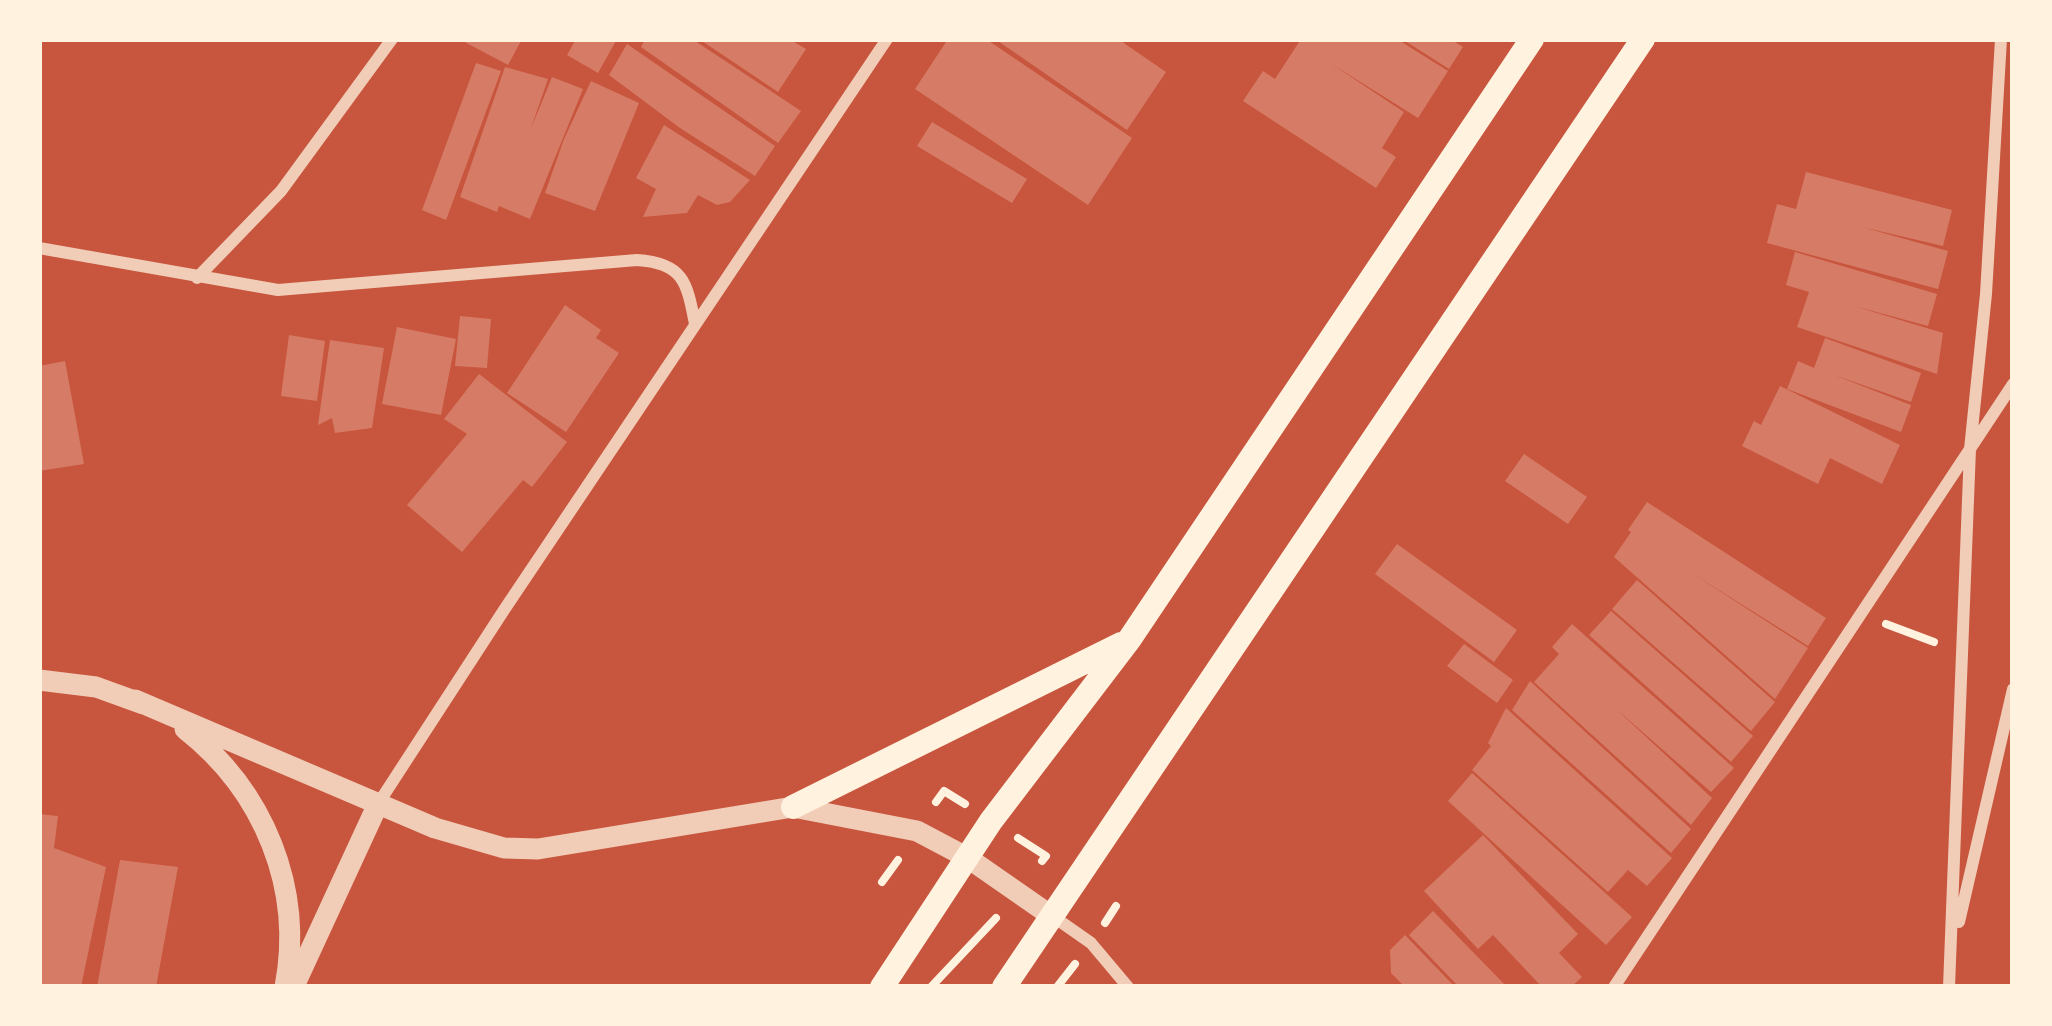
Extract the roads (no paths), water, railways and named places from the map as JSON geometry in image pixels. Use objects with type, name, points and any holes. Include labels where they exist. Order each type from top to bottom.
[{"type":"main road","points":[[882,987],[992,821],[1129,640],[1532,39]]},
{"type":"main road","points":[[1004,987],[1643,39]]},
{"type":"main road","points":[[793,807],[1129,640]]},
{"type":"street","points":[[197,278],[281,190],[392,39]]},
{"type":"street","points":[[289,987],[378,804],[887,39]]},
{"type":"street","points":[[1949,987],[1970,449],[1986,294],[2001,39]]},
{"type":"street","points":[[39,248],[278,290],[638,260],[661,262],[688,287],[695,324]]},
{"type":"street","points":[[1613,987],[2013,384]]},
{"type":"street","points":[[39,680],[96,687],[135,700],[378,804],[464,838],[504,848],[538,849],[793,807],[917,831],[968,858],[1091,943],[1128,987]]},
{"type":"street","points":[[1952,951],[2013,689]]},
{"type":"street","points":[[135,700],[206,746],[235,777],[262,819],[280,865],[290,913],[289,987]]}]
